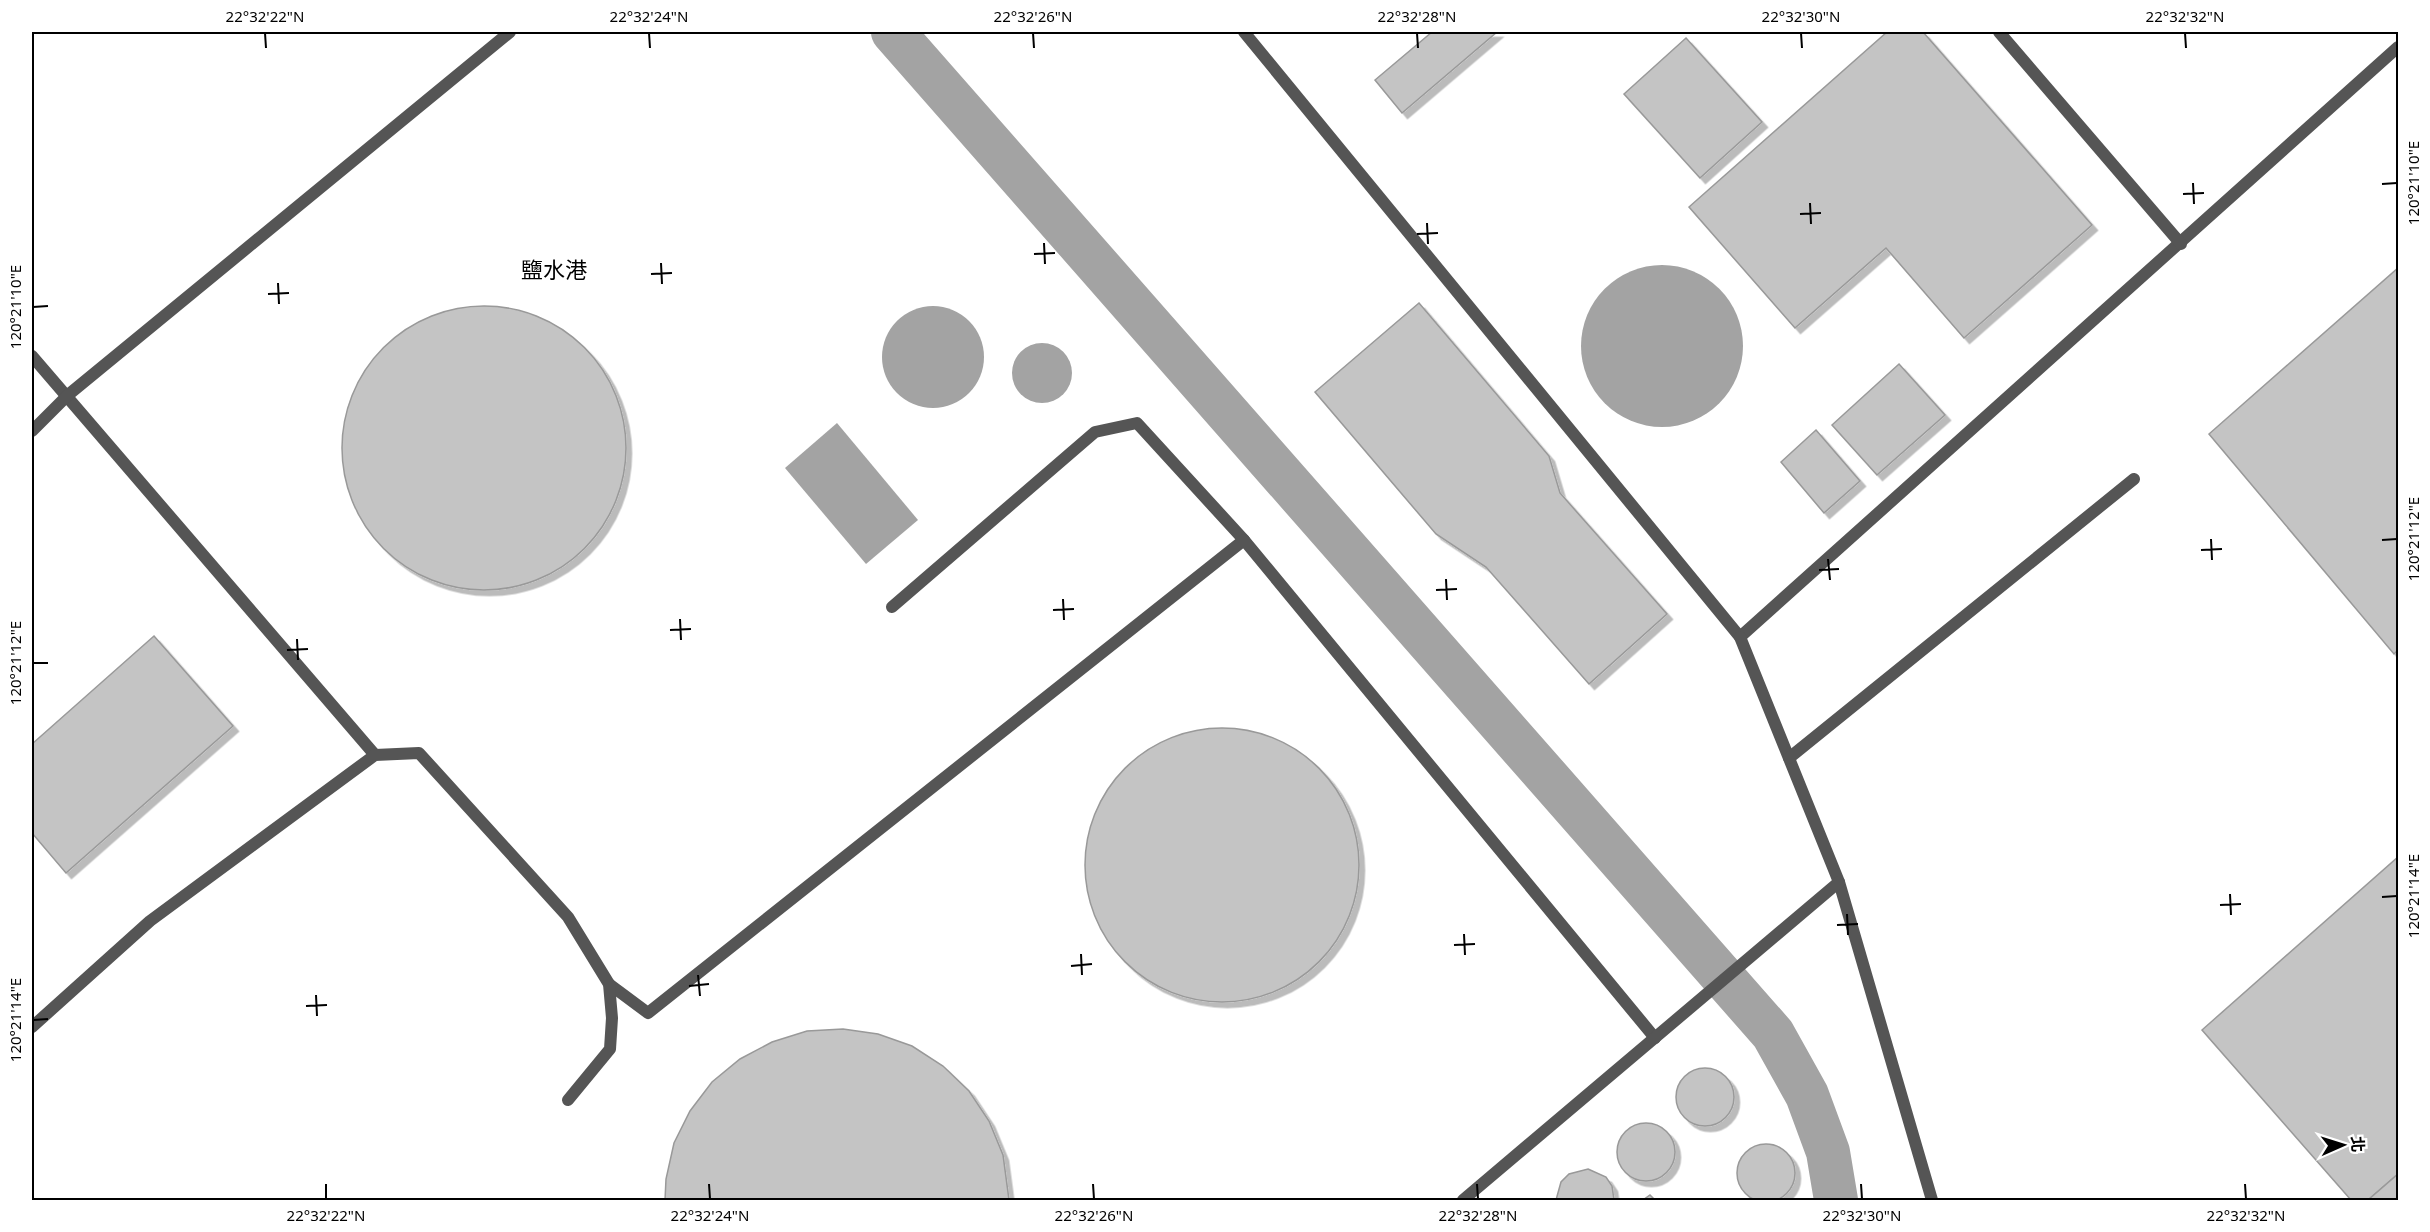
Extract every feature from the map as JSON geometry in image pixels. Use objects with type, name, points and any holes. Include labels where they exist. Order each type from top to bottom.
[{"type":"lane","points":[[32,430],[68,396],[510,32]]},
{"type":"lane","points":[[1244,32],[1740,637],[1839,882],[1932,1200]]},
{"type":"lane","points":[[1999,32],[2181,244]]},
{"type":"lane","points":[[1740,637],[2181,244],[2398,47]]},
{"type":"lane","points":[[32,356],[375,755]]},
{"type":"lane","points":[[892,607],[1095,432],[1137,423],[1244,540],[1655,1038]]},
{"type":"lane","points":[[1789,758],[2134,478]]},
{"type":"lane","points":[[32,1027],[150,921],[375,755],[419,753],[568,917],[609,984],[648,1013],[1244,540]]},
{"type":"lane","points":[[1463,1200],[1839,882]]},
{"type":"lane","points":[[567,1100],[610,1049],[609,984]]},
{"type":"shaded area","points":[[1662,265],[1693,272],[1707,279],[1719,289],[1729,301],[1736,315],[1743,346],[1736,377],[1729,391],[1719,403],[1707,413],[1693,420],[1662,427],[1631,420],[1617,413],[1605,403],[1595,391],[1588,377],[1581,346],[1588,315],[1595,301],[1605,289],[1617,279],[1631,272]]},
{"type":"shaded area","points":[[933,306],[953,310],[969,321],[980,337],[984,357],[980,377],[969,393],[953,404],[933,408],[913,404],[897,393],[886,377],[882,357],[886,337],[897,321],[913,310]]},
{"type":"shaded area","points":[[1036,343],[1048,343],[1059,348],[1067,356],[1072,373],[1070,385],[1059,398],[1048,403],[1036,403],[1025,398],[1017,390],[1012,379],[1012,367],[1017,356],[1025,348]]},
{"type":"shaded area","points":[[837,423],[918,520],[866,564],[785,468]]},
{"type":"building","points":[[1432,32],[1497,32],[1402,113],[1375,80]]},
{"type":"building","points":[[1887,32],[1923,32],[2092,225],[1964,338],[1886,248],[1795,328],[1689,207]]},
{"type":"building","points":[[1686,38],[1762,122],[1700,178],[1624,94]]},
{"type":"building","points":[[2398,268],[2398,650],[2394,654],[2209,434]]},
{"type":"building","points":[[1419,303],[1549,456],[1560,493],[1667,614],[1589,684],[1486,567],[1436,534],[1315,392]]},
{"type":"building","points":[[484,306],[512,309],[538,317],[563,330],[584,348],[602,369],[615,394],[623,420],[626,448],[623,476],[615,502],[602,527],[584,548],[563,566],[538,579],[512,587],[484,590],[456,587],[430,579],[405,566],[384,548],[366,527],[353,502],[345,476],[342,448],[345,420],[353,394],[366,369],[384,348],[405,330],[430,317],[456,309]]},
{"type":"building","points":[[1899,364],[1945,415],[1877,475],[1832,425]]},
{"type":"building","points":[[1816,430],[1860,481],[1824,513],[1781,462]]},
{"type":"building","points":[[154,636],[233,726],[66,873],[32,833],[32,744]]},
{"type":"building","points":[[1222,728],[1262,734],[1298,751],[1319,768],[1336,789],[1353,825],[1359,865],[1353,905],[1336,941],[1319,962],[1298,979],[1262,996],[1222,1002],[1182,996],[1146,979],[1125,962],[1108,941],[1091,905],[1085,865],[1091,825],[1108,789],[1125,768],[1146,751],[1182,734]]},
{"type":"building","points":[[2398,857],[2398,1174],[2368,1200],[2351,1200],[2202,1030]]},
{"type":"building","points":[[843,1029],[878,1034],[912,1046],[943,1066],[969,1091],[989,1121],[1003,1155],[1009,1200],[665,1200],[666,1179],[674,1143],[690,1111],[712,1082],[740,1059],[772,1042],[807,1031]]},
{"type":"building","points":[[1699,1068],[1711,1068],[1726,1076],[1734,1091],[1734,1103],[1726,1118],[1711,1126],[1699,1126],[1684,1118],[1676,1103],[1676,1091],[1684,1076]]},
{"type":"building","points":[[1640,1123],[1652,1123],[1667,1131],[1675,1146],[1675,1158],[1667,1173],[1652,1181],[1640,1181],[1625,1173],[1617,1158],[1617,1146],[1625,1131]]},
{"type":"building","points":[[1766,1144],[1777,1146],[1787,1152],[1793,1162],[1795,1173],[1793,1184],[1787,1194],[1777,1200],[1766,1202],[1755,1200],[1745,1194],[1739,1184],[1737,1173],[1739,1162],[1745,1152],[1755,1146]]},
{"type":"building","points":[[1588,1169],[1606,1177],[1612,1186],[1614,1200],[1556,1200],[1561,1182],[1569,1174]]},
{"type":"building","points":[[2398,1174],[2398,1200],[2368,1200]]},
{"type":"building","points":[[1650,1195],[1655,1200],[1643,1200]]},
{"type":"waterway","points":[[893,32],[1773,1034],[1807,1095],[1828,1152],[1836,1200]]},
{"type":"district","name":"鹽水港","points":[[554,269]]}]
